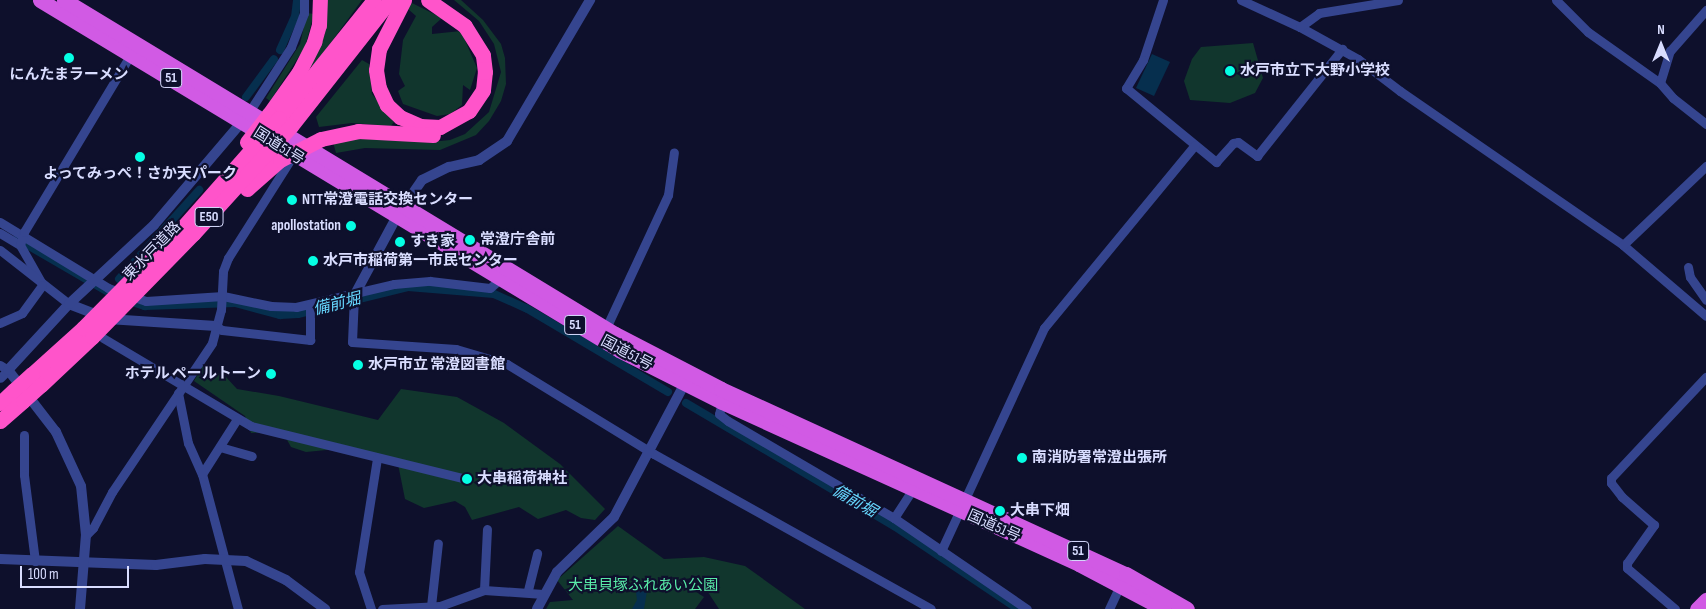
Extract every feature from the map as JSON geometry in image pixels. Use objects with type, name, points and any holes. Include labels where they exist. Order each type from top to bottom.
[{"type":"highway","name":"国道51号","points":[[40,0],[131,54],[245,117],[293,155],[400,212],[606,328],[682,389],[722,402],[913,489],[963,506],[1164,609]]},
{"type":"highway","name":"国道51号","points":[[64,0],[245,117],[400,212],[500,279],[682,389],[1126,574],[1187,609]]},
{"type":"highway","points":[[280,119],[299,72],[314,42],[319,25],[320,0]]},
{"type":"highway","name":"東水戸道路","points":[[0,421],[18,396],[93,334],[125,304],[280,119],[374,0]]},
{"type":"highway","name":"東水戸道路","points":[[93,334],[142,270],[390,0]]},
{"type":"highway","points":[[404,0],[379,49],[376,70],[379,88],[387,105],[400,117],[420,126],[440,127],[469,111],[483,90],[486,72],[483,55],[465,26],[428,0]]},
{"type":"highway","points":[[125,304],[154,284],[266,170],[294,151],[321,139],[358,131],[439,134],[458,129],[473,118],[490,91],[492,61],[484,40],[466,16],[442,0]]},
{"type":"highway","name":"東水戸道路","points":[[0,403],[18,396]]},
{"type":"highway","points":[[1697,609],[1706,600]]},
{"type":"street","points":[[0,378],[4,368],[154,225],[245,117],[291,47],[304,13],[304,0]]},
{"type":"street","points":[[590,0],[507,140],[479,160],[435,172],[422,180],[400,212],[355,298],[352,342],[456,349],[495,359],[649,451],[931,609]]},
{"type":"street","points":[[1163,0],[1143,60],[1126,88],[1216,162],[1233,143],[1238,142],[1257,156],[1342,49]]},
{"type":"street","points":[[1241,0],[1342,49],[1623,245],[1706,316]]},
{"type":"street","points":[[1300,27],[1319,13],[1398,0]]},
{"type":"street","points":[[1556,0],[1588,32],[1660,83],[1673,98],[1706,124]]},
{"type":"street","points":[[1660,83],[1670,52],[1706,10]]},
{"type":"street","points":[[21,241],[131,54]]},
{"type":"street","points":[[941,551],[1044,328],[1195,145]]},
{"type":"street","points":[[606,328],[668,195],[674,152]]},
{"type":"street","points":[[86,535],[93,528],[112,492],[212,343],[221,310],[223,270],[228,258],[293,155]]},
{"type":"street","points":[[1623,245],[1706,166]]},
{"type":"street","points":[[0,222],[21,241],[42,285]]},
{"type":"street","points":[[0,233],[21,241],[93,282],[146,302],[223,298],[282,308],[311,310],[413,281],[490,288],[500,279]]},
{"type":"street","points":[[0,250],[42,285],[69,304],[108,319],[216,326],[222,330],[310,340],[311,310]]},
{"type":"street","points":[[1688,267],[1690,277],[1706,300]]},
{"type":"street","points":[[0,323],[22,313],[42,285]]},
{"type":"street","points":[[93,334],[180,389],[251,426],[462,478]]},
{"type":"street","points":[[4,368],[56,432],[69,456],[80,486],[86,535],[80,609]]},
{"type":"street","points":[[1675,609],[1627,568],[1627,563],[1654,525],[1622,497],[1611,483],[1611,478],[1706,377]]},
{"type":"street","points":[[180,389],[188,443],[202,474],[222,558],[238,609]]},
{"type":"street","points":[[537,609],[543,594],[562,567],[614,517],[682,389]]},
{"type":"street","points":[[722,402],[719,414],[728,421],[894,518],[1027,609]]},
{"type":"street","points":[[202,474],[237,419]]},
{"type":"street","points":[[24,436],[24,475],[35,561]]},
{"type":"street","points":[[220,447],[252,456]]},
{"type":"street","points":[[371,609],[359,572],[378,458]]},
{"type":"street","points":[[894,518],[913,489]]},
{"type":"street","points":[[484,590],[487,529]]},
{"type":"street","points":[[431,606],[438,543]]},
{"type":"street","points":[[528,590],[537,553]]},
{"type":"street","points":[[0,559],[156,566],[222,558],[265,568],[325,609]]},
{"type":"street","points":[[1109,609],[1120,585]]},
{"type":"street","points":[[382,609],[431,606],[451,602],[484,590],[528,590],[543,594]]},
{"type":"green space","points":[[324,0],[362,0],[313,67],[310,65],[325,34]]},
{"type":"green space","points":[[454,0],[461,0],[483,20],[501,44],[505,58],[506,84],[501,101],[489,121],[476,135],[440,150],[365,148],[336,153],[333,142],[345,138],[431,142],[450,140],[465,134],[489,112],[501,72],[494,44],[479,21]]},
{"type":"green space","points":[[412,3],[442,18],[432,27],[432,34],[461,31],[477,68],[470,90],[463,85],[462,105],[450,114],[437,116],[403,104],[398,91],[405,86],[399,74],[403,40],[416,16],[408,9]]},
{"type":"green space","points":[[307,13],[314,14],[305,47],[270,101],[266,98],[300,44]]},
{"type":"green space","points":[[1253,43],[1263,78],[1255,93],[1230,103],[1190,100],[1184,81],[1192,59],[1201,47]]},
{"type":"green space","points":[[362,60],[369,64],[372,94],[394,122],[391,126],[352,123],[319,127],[316,117]]},
{"type":"green space","points":[[203,365],[226,377],[237,389],[279,396],[378,420],[401,389],[457,397],[504,423],[560,464],[605,509],[595,520],[581,518],[566,510],[538,519],[519,507],[472,520],[465,507],[455,501],[424,508],[405,499],[397,459],[347,448],[306,452],[291,447],[282,431],[251,433],[245,416],[194,381]]},
{"type":"green space","name":"大串貝塚ふれあい公園","points":[[618,526],[664,559],[704,557],[745,566],[805,609],[719,609],[698,577],[678,580],[704,597],[695,609],[546,609],[550,602],[573,600],[557,580]]},
{"type":"water","points":[[1152,54],[1170,62],[1154,96],[1136,88]]},
{"type":"water","points":[[635,585],[647,591],[644,609],[632,609],[637,600]]},
{"type":"waterway","points":[[280,50],[295,17],[297,0]]},
{"type":"waterway","points":[[246,97],[274,59]]},
{"type":"waterway","points":[[119,279],[199,190]]},
{"type":"waterway","name":"備前堀","points":[[17,239],[115,296]]},
{"type":"waterway","name":"備前堀","points":[[126,300],[145,306],[235,303],[280,315],[298,314],[408,287],[494,294],[526,308],[668,392]]},
{"type":"waterway","name":"備前堀","points":[[686,403],[894,526],[1018,609]]},
{"type":"place","name":"にんたまラーメン","points":[[69,58]]},
{"type":"place","name":"水戸市立下大野小学校","points":[[1230,71]]},
{"type":"place","name":"よってみっぺ！さか天パーク","points":[[140,157]]},
{"type":"place","name":"NTT常澄電話交換センター","points":[[292,200]]},
{"type":"place","name":"apollostation","points":[[351,226]]},
{"type":"place","name":"常澄庁舎前","points":[[470,240]]},
{"type":"place","name":"すき家","points":[[400,242]]},
{"type":"place","name":"水戸市稲荷第一市民センター","points":[[313,261]]},
{"type":"place","name":"水戸市立 常澄図書館","points":[[358,365]]},
{"type":"place","name":"ホテル ペールトーン","points":[[271,374]]},
{"type":"place","name":"南消防署常澄出張所","points":[[1022,458]]},
{"type":"place","name":"大串稲荷神社","points":[[467,479]]},
{"type":"place","name":"大串下畑","points":[[1000,511]]}]
